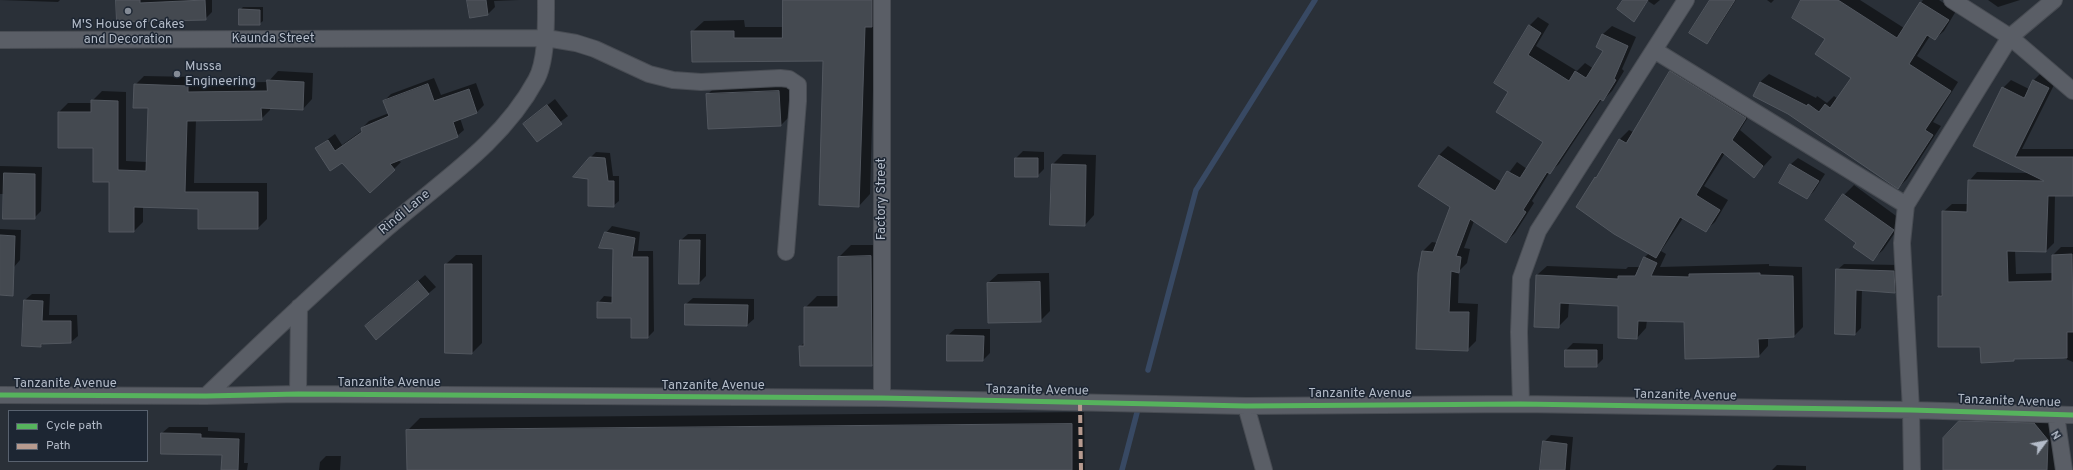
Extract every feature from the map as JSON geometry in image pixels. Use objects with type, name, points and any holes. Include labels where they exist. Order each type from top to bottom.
[{"type":"street","name":"Rindi Lane","points":[[206,396],[298,307],[388,227],[484,148],[518,109],[538,78],[546,38],[546,0]]},
{"type":"street","name":"Factory Street","points":[[882,0],[882,398]]},
{"type":"street","points":[[1521,404],[1519,332],[1521,278],[1538,231],[1686,0]]},
{"type":"street","points":[[1952,0],[2010,37],[2073,91]]},
{"type":"street","points":[[1912,470],[1911,410],[1902,243],[1906,205],[2010,37],[2054,0]]},
{"type":"street","name":"Kaunda Street","points":[[0,40],[546,38],[576,43],[595,49],[650,74],[673,80],[701,82],[780,78],[789,79],[798,85],[798,102],[786,252]]},
{"type":"street","points":[[1654,50],[1906,205]]},
{"type":"street","points":[[298,307],[298,394]]},
{"type":"street","name":"Tanzanite Avenue","points":[[0,395],[206,396],[298,394],[882,398],[1246,406],[1521,404],[1911,410],[2073,415]]},
{"type":"street","points":[[1246,406],[1264,470]]},
{"type":"street","points":[[2056,415],[2064,470]]},
{"type":"building","points":[[116,0],[140,0],[140,3],[205,0],[206,20],[117,22]]},
{"type":"building","points":[[467,0],[486,0],[488,15],[470,18]]},
{"type":"building","points":[[783,0],[872,0],[872,27],[865,27],[859,207],[819,205],[823,61],[692,62],[691,31],[734,31],[734,38],[782,38]]},
{"type":"building","points":[[1623,0],[1648,0],[1634,22],[1617,9]]},
{"type":"building","points":[[1710,0],[1735,0],[1707,44],[1689,33]]},
{"type":"building","points":[[1801,0],[1838,0],[1897,38],[1920,2],[1949,20],[1935,40],[1927,35],[1909,64],[1951,91],[1925,130],[1933,135],[1898,189],[1788,114],[1753,96],[1760,82],[1807,106],[1808,104],[1819,112],[1825,104],[1830,108],[1851,78],[1815,54],[1825,39],[1792,18]]},
{"type":"building","points":[[239,9],[260,10],[260,25],[239,25]]},
{"type":"building","points":[[1529,25],[1541,33],[1528,55],[1569,81],[1575,71],[1586,78],[1603,51],[1596,47],[1602,34],[1628,46],[1614,79],[1616,80],[1603,101],[1600,99],[1550,174],[1547,172],[1523,210],[1526,212],[1506,243],[1470,219],[1456,256],[1461,257],[1459,273],[1451,271],[1449,312],[1469,312],[1468,351],[1416,349],[1418,273],[1422,251],[1433,252],[1450,207],[1418,186],[1439,155],[1495,191],[1507,171],[1520,178],[1543,142],[1496,112],[1508,92],[1494,83]]},
{"type":"building","points":[[1670,71],[1746,118],[1732,140],[1763,166],[1754,178],[1722,152],[1696,195],[1720,210],[1706,232],[1680,217],[1656,258],[1614,234],[1576,207],[1595,177],[1596,178],[1619,139],[1626,143]]},
{"type":"building","points":[[267,80],[304,82],[303,110],[261,108],[262,120],[187,121],[185,192],[258,192],[258,229],[198,229],[198,209],[134,207],[134,232],[109,232],[109,182],[93,182],[93,148],[58,148],[58,112],[91,112],[91,100],[118,101],[118,170],[146,171],[148,108],[133,108],[134,84],[188,86],[188,92],[267,91]]},
{"type":"building","points":[[2033,80],[2049,88],[2015,157],[2073,157],[2073,196],[2048,196],[2046,252],[2007,251],[2008,282],[2052,281],[2052,255],[2072,254],[2073,332],[2067,332],[2067,358],[2014,359],[2014,361],[1981,363],[1980,347],[1938,347],[1938,296],[1942,296],[1942,211],[1967,212],[1968,180],[2044,181],[1973,146],[2002,87],[2024,98]]},
{"type":"building","points":[[428,84],[434,101],[469,89],[477,113],[453,122],[458,137],[390,164],[395,170],[370,193],[342,163],[330,171],[315,148],[328,140],[335,151],[362,132],[361,128],[389,116],[383,101]]},
{"type":"building","points":[[779,91],[781,126],[708,129],[706,94]]},
{"type":"building","points":[[547,105],[562,124],[537,142],[523,124]]},
{"type":"building","points":[[590,157],[605,158],[608,181],[614,181],[614,207],[588,206],[588,179],[573,177]]},
{"type":"building","points":[[1015,158],[1038,158],[1038,177],[1015,177]]},
{"type":"building","points":[[1052,164],[1086,165],[1085,226],[1050,225]]},
{"type":"building","points":[[1790,164],[1819,181],[1807,199],[1779,183]]},
{"type":"building","points":[[4,173],[35,174],[35,219],[3,219]]},
{"type":"building","points":[[1843,194],[1894,230],[1873,261],[1853,247],[1856,243],[1825,220]]},
{"type":"building","points":[[605,232],[635,238],[632,257],[648,257],[648,338],[631,338],[631,318],[597,318],[597,302],[612,303],[613,249],[599,248]]},
{"type":"building","points":[[0,235],[15,236],[13,296],[0,295]]},
{"type":"building","points":[[680,240],[700,240],[699,284],[679,284]]},
{"type":"building","points":[[871,256],[872,366],[800,366],[799,346],[804,346],[804,307],[838,307],[838,257]]},
{"type":"building","points":[[1644,257],[1657,263],[1651,276],[1689,277],[1689,274],[1760,273],[1760,275],[1793,276],[1794,337],[1758,339],[1759,357],[1685,359],[1684,322],[1638,321],[1637,339],[1618,338],[1618,306],[1560,303],[1559,328],[1534,327],[1536,275],[1618,279],[1618,276],[1635,276]]},
{"type":"building","points":[[445,264],[472,264],[472,354],[445,353]]},
{"type":"building","points":[[1836,269],[1894,271],[1895,293],[1856,290],[1855,335],[1835,334]]},
{"type":"building","points":[[418,281],[429,294],[376,340],[365,326]]},
{"type":"building","points":[[1040,282],[1041,322],[988,323],[987,283]]},
{"type":"building","points":[[24,300],[43,301],[42,321],[71,321],[71,343],[41,344],[41,347],[22,346]]},
{"type":"building","points":[[685,304],[748,305],[747,326],[685,325]]},
{"type":"building","points":[[947,335],[984,336],[983,361],[947,361]]},
{"type":"building","points":[[1565,350],[1597,350],[1597,367],[1565,367]]},
{"type":"building","points":[[1959,421],[2034,423],[2048,440],[2047,470],[1943,470],[1943,438]]},
{"type":"building","points":[[1072,424],[1072,470],[407,470],[406,430]]},
{"type":"building","points":[[161,433],[201,434],[201,438],[239,439],[238,470],[221,470],[222,455],[161,454]]},
{"type":"building","points":[[1543,441],[1567,444],[1565,470],[1540,470]]},
{"type":"waterway","points":[[1148,370],[1196,190],[1315,0]]},
{"type":"waterway","points":[[1122,470],[1139,405]]},
{"type":"marked path","points":[[1080,403],[1081,470]]},
{"type":"cycle path","points":[[0,395],[206,396],[298,394],[882,398],[1246,406],[1521,404],[1911,410],[2073,415]]},
{"type":"place","name":"M'S House of Cakes and Decoration","points":[[128,11]]},
{"type":"place","name":"Mussa Engineering","points":[[177,74]]}]
